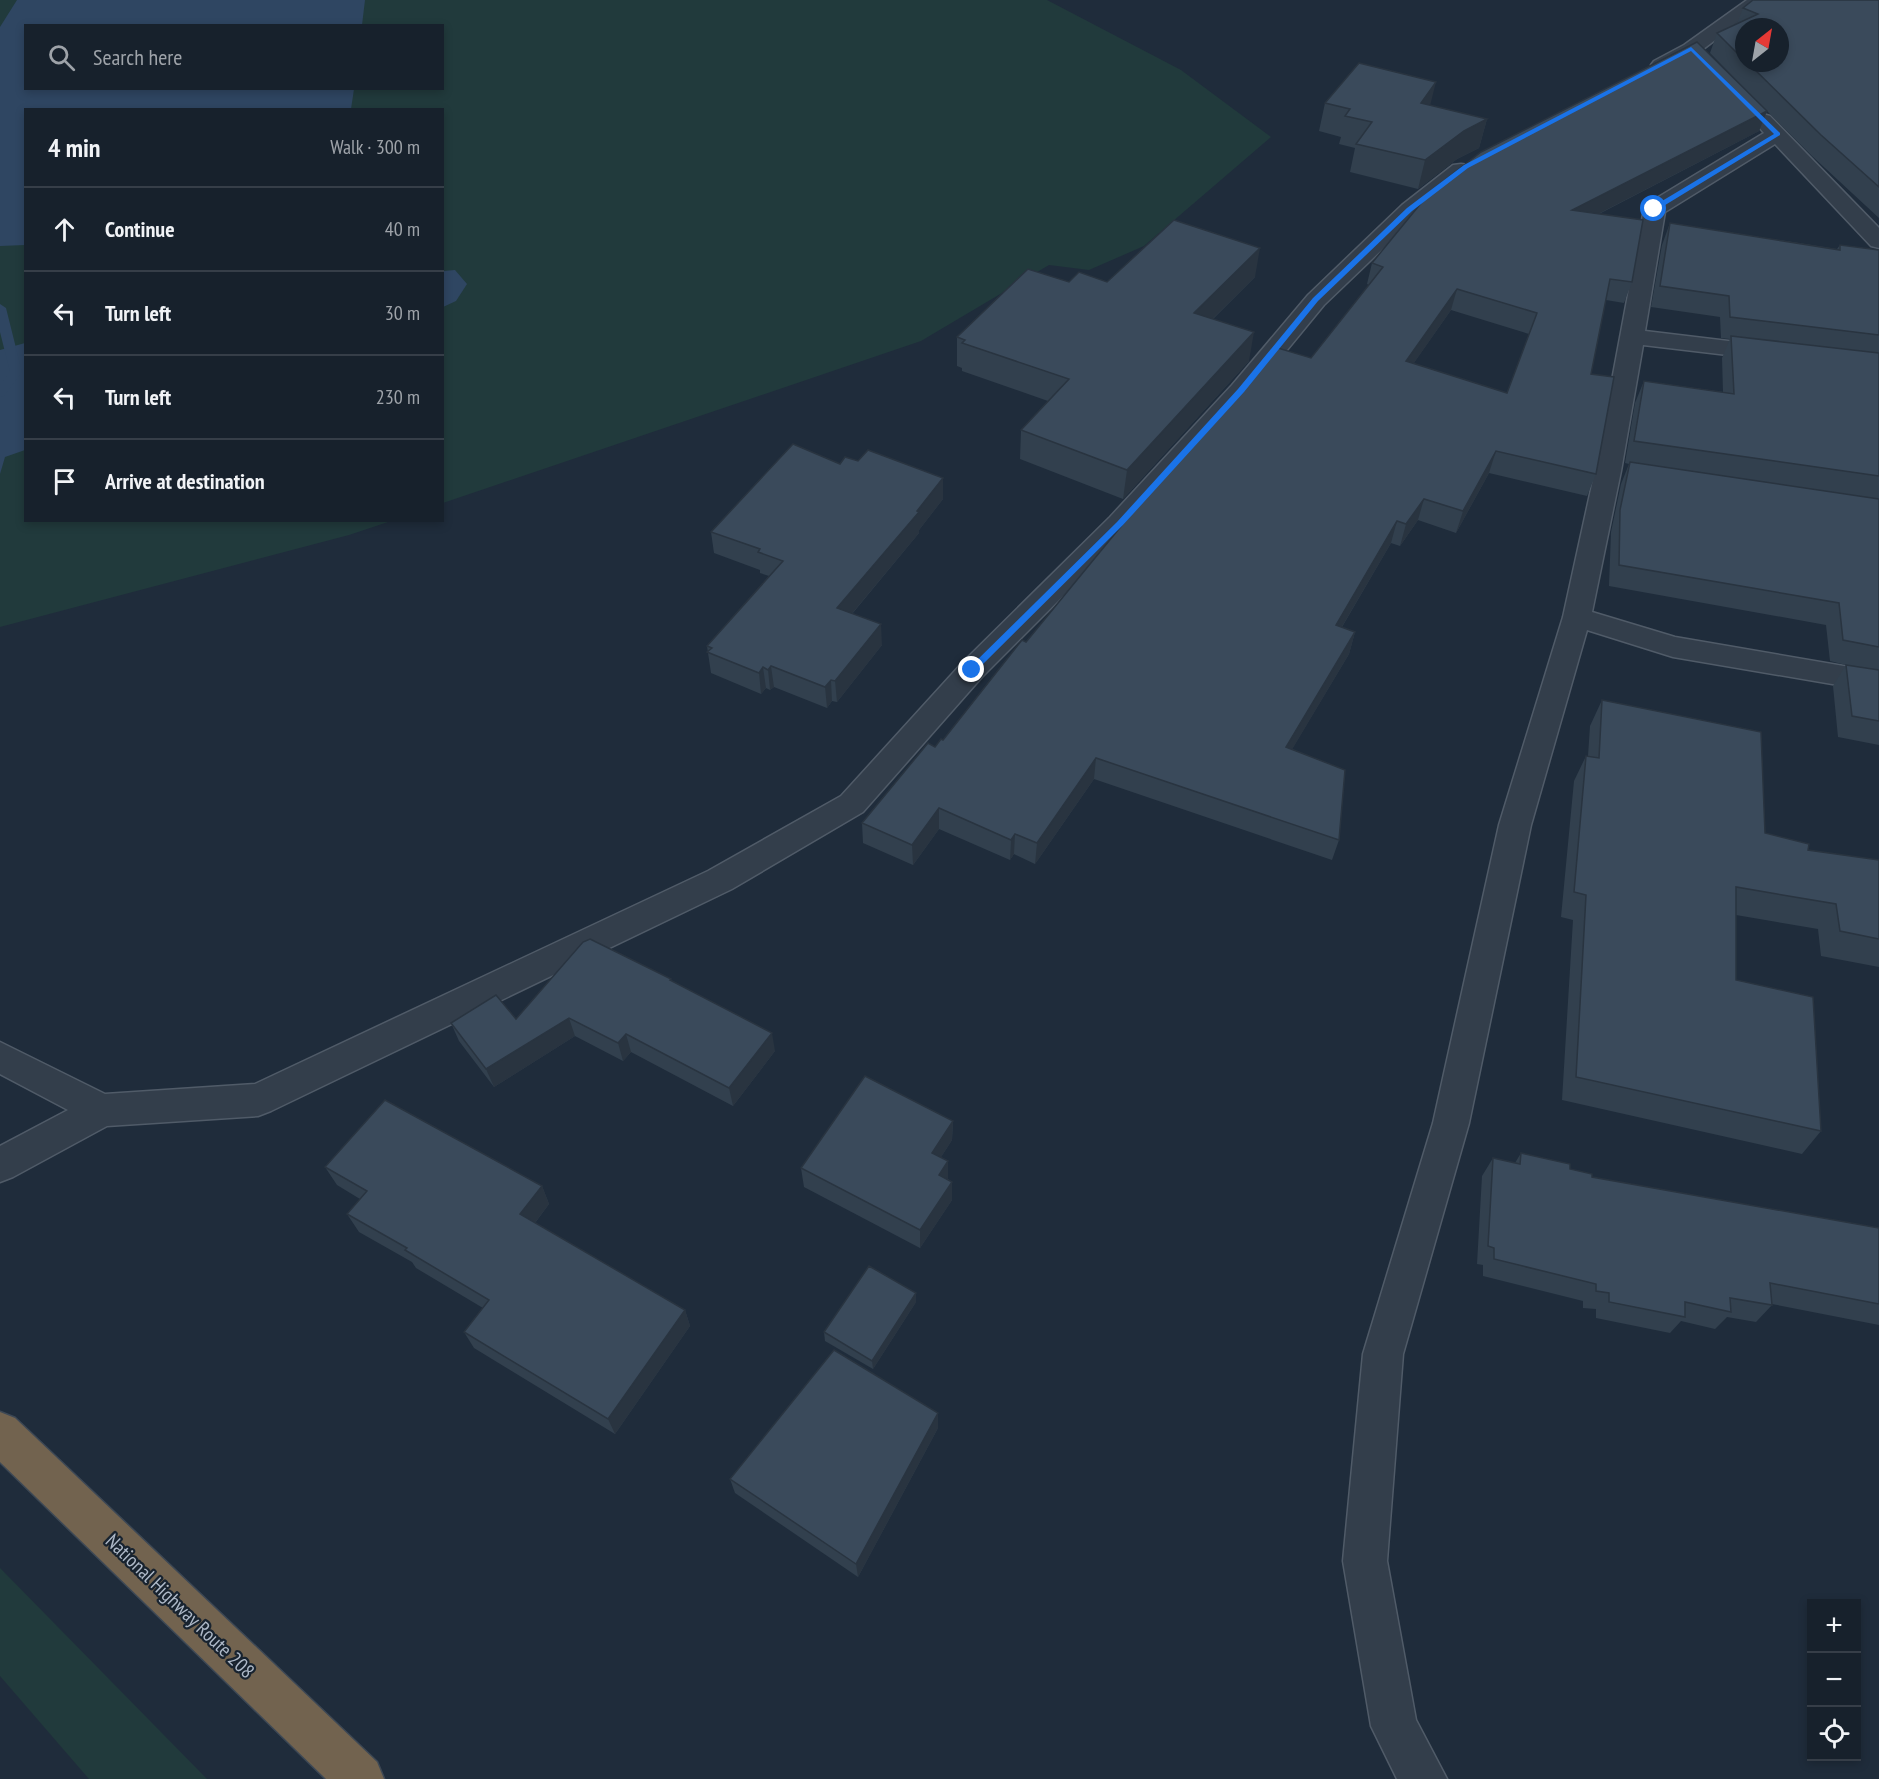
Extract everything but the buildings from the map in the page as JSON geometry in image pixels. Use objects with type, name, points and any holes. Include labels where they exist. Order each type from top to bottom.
[{"type":"highway","name":"National Highway Route 208","points":[[0,1432],[360,1779]]},
{"type":"street","points":[[1639,76],[1699,56],[1760,0]]},
{"type":"street","points":[[1746,103],[1879,241]]},
{"type":"street","points":[[1423,1779],[1394,1726],[1365,1561],[1383,1354],[1451,1124],[1515,825],[1620,473],[1632,337],[1662,233],[1654,209],[1777,134]]},
{"type":"street","points":[[0,1164],[102,1110],[258,1100],[720,880],[852,804],[972,670],[1120,523],[1241,390],[1316,300],[1410,210],[1466,166],[1476,161]]},
{"type":"street","points":[[1632,337],[1797,357]]},
{"type":"street","points":[[1577,617],[1673,647],[1879,682]]},
{"type":"street","points":[[0,1057],[102,1110]]},
{"type":"green space","points":[[0,0],[1047,0],[1181,70],[1271,137],[1144,246],[1089,270],[1049,265],[921,341],[444,503],[444,108],[24,108],[24,522],[388,522],[349,535],[0,627]]},
{"type":"green space","points":[[0,1568],[207,1779],[89,1779],[0,1676]]},
{"type":"water","points":[[17,0],[365,0],[362,24],[24,24],[24,90],[354,90],[351,108],[24,108],[24,245],[0,246],[0,27]]},
{"type":"water","points":[[455,270],[467,284],[456,301],[444,307],[444,271]]},
{"type":"water","points":[[24,343],[24,450],[5,457],[0,474],[0,350]]},
{"type":"waterway","points":[[0,308],[16,372],[0,393]]},
{"type":"route","points":[[972,670],[1120,523],[1241,390],[1316,300],[1410,210],[1466,166],[1691,49],[1777,134],[1654,209]]}]
